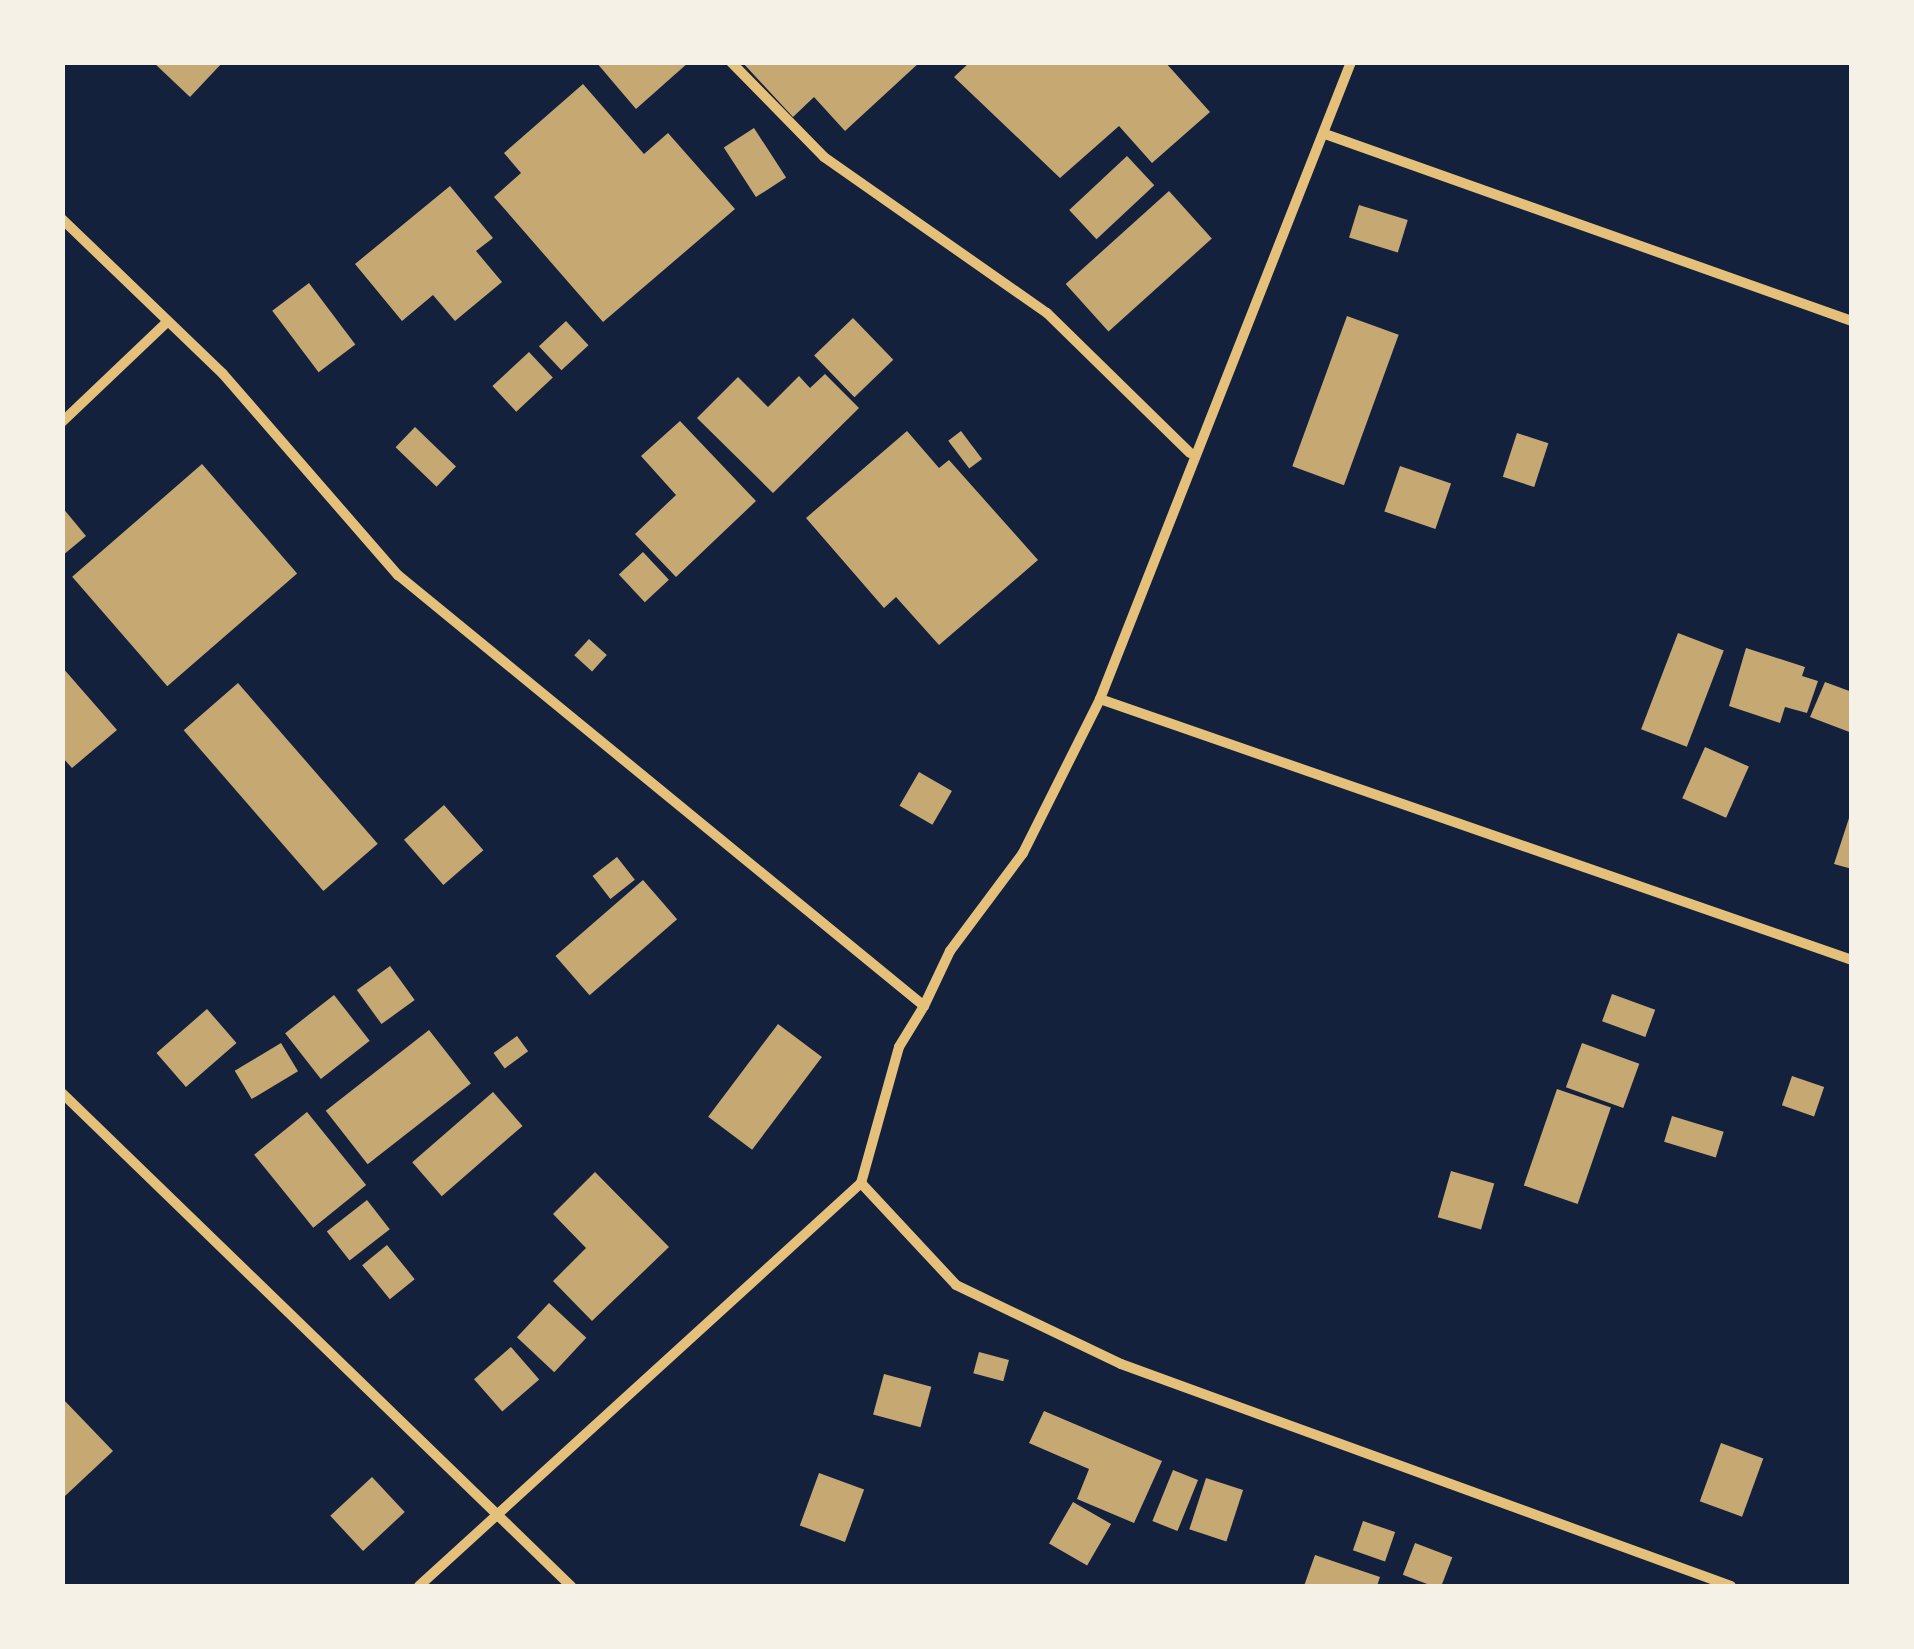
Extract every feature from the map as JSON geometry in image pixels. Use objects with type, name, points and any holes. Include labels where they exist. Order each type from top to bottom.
[{"type":"street","points":[[730,62],[824,157],[1047,313],[1190,453]]},
{"type":"street","points":[[419,1586],[861,1183],[899,1046],[924,1006],[950,951],[1024,853],[1100,699],[1190,453],[1278,265],[1351,62]]},
{"type":"street","points":[[1325,134],[1852,321]]},
{"type":"street","points":[[62,220],[168,321],[398,574],[924,1006]]},
{"type":"street","points":[[62,422],[168,321]]},
{"type":"street","points":[[1100,699],[1852,960]]},
{"type":"street","points":[[62,1093],[500,1510],[571,1586]]},
{"type":"street","points":[[861,1183],[956,1285],[1022,1319],[1121,1364],[1732,1586]]},
{"type":"building","points":[[153,62],[223,62],[190,97]]},
{"type":"building","points":[[596,62],[689,62],[636,109]]},
{"type":"building","points":[[742,62],[920,62],[845,131],[814,97],[793,117]]},
{"type":"building","points":[[970,62],[1165,62],[1210,112],[1152,163],[1119,126],[1060,178],[954,77]]},
{"type":"building","points":[[583,84],[644,154],[668,133],[735,209],[603,322],[494,197],[521,173],[504,153]]},
{"type":"building","points":[[754,128],[786,177],[756,197],[724,148]]},
{"type":"building","points":[[1127,156],[1154,185],[1097,239],[1069,210]]},
{"type":"building","points":[[450,186],[493,238],[476,251],[502,282],[455,321],[433,295],[402,321],[355,264]]},
{"type":"building","points":[[1169,191],[1212,239],[1109,332],[1066,284]]},
{"type":"building","points":[[1359,205],[1408,220],[1398,252],[1349,238]]},
{"type":"building","points":[[309,283],[355,344],[319,372],[272,311]]},
{"type":"building","points":[[1347,316],[1399,335],[1344,485],[1292,466]]},
{"type":"building","points":[[853,318],[893,360],[854,397],[814,356]]},
{"type":"building","points":[[566,321],[589,345],[561,370],[539,346]]},
{"type":"building","points":[[529,352],[553,378],[516,412],[492,386]]},
{"type":"building","points":[[825,374],[859,408],[773,493],[697,418],[738,377],[768,407],[799,376],[810,388]]},
{"type":"building","points":[[680,421],[756,501],[676,577],[635,534],[676,495],[641,456]]},
{"type":"building","points":[[415,427],[456,467],[437,487],[396,447]]},
{"type":"building","points":[[907,431],[939,468],[949,460],[1038,560],[939,645],[896,597],[884,608],[806,518]]},
{"type":"building","points":[[961,431],[982,459],[969,469],[948,441]]},
{"type":"building","points":[[1517,433],[1548,443],[1534,487],[1503,477]]},
{"type":"building","points":[[202,464],[297,573],[167,686],[72,577]]},
{"type":"building","points":[[1400,466],[1451,484],[1435,529],[1384,511]]},
{"type":"building","points":[[62,507],[86,536],[62,556]]},
{"type":"building","points":[[643,552],[669,580],[645,602],[619,575]]},
{"type":"building","points":[[1678,633],[1724,651],[1687,747],[1641,729]]},
{"type":"building","points":[[589,639],[607,655],[592,671],[574,655]]},
{"type":"building","points":[[1746,648],[1805,667],[1802,676],[1818,681],[1807,713],[1785,707],[1780,723],[1729,706]]},
{"type":"building","points":[[62,667],[117,730],[72,768],[62,757]]},
{"type":"building","points":[[1825,682],[1852,692],[1852,733],[1810,717]]},
{"type":"building","points":[[238,683],[378,844],[323,891],[184,730]]},
{"type":"building","points":[[1705,747],[1749,767],[1726,818],[1682,798]]},
{"type":"building","points":[[919,772],[952,791],[932,825],[900,806]]},
{"type":"building","points":[[444,805],[483,850],[443,885],[404,840]]},
{"type":"building","points":[[1852,812],[1852,869],[1834,864]]},
{"type":"building","points":[[617,857],[635,880],[610,899],[593,876]]},
{"type":"building","points":[[643,880],[677,919],[590,995],[555,956]]},
{"type":"building","points":[[390,966],[415,1000],[382,1024],[357,990]]},
{"type":"building","points":[[1612,994],[1655,1010],[1645,1037],[1602,1021]]},
{"type":"building","points":[[334,995],[370,1041],[321,1079],[285,1033]]},
{"type":"building","points":[[207,1009],[237,1043],[186,1087],[156,1053]]},
{"type":"building","points":[[778,1024],[822,1057],[752,1150],[708,1117]]},
{"type":"building","points":[[429,1030],[471,1084],[368,1164],[326,1111]]},
{"type":"building","points":[[517,1036],[528,1051],[505,1068],[494,1053]]},
{"type":"building","points":[[281,1043],[298,1071],[252,1099],[235,1071]]},
{"type":"building","points":[[1582,1043],[1639,1064],[1623,1108],[1566,1087]]},
{"type":"building","points":[[1792,1076],[1824,1087],[1814,1116],[1782,1105]]},
{"type":"building","points":[[1557,1089],[1611,1108],[1578,1204],[1524,1185]]},
{"type":"building","points":[[493,1092],[523,1126],[442,1196],[412,1162]]},
{"type":"building","points":[[307,1112],[366,1185],[313,1228],[254,1155]]},
{"type":"building","points":[[1672,1116],[1724,1132],[1716,1158],[1664,1142]]},
{"type":"building","points":[[1451,1171],[1494,1183],[1481,1230],[1438,1217]]},
{"type":"building","points":[[595,1172],[669,1247],[592,1321],[553,1281],[586,1248],[553,1214]]},
{"type":"building","points":[[367,1200],[390,1229],[350,1261],[327,1231]]},
{"type":"building","points":[[387,1245],[415,1279],[390,1299],[362,1265]]},
{"type":"building","points":[[549,1303],[586,1338],[554,1372],[517,1337]]},
{"type":"building","points":[[511,1347],[539,1379],[502,1412],[474,1379]]},
{"type":"building","points":[[979,1352],[1009,1360],[1003,1381],[973,1373]]},
{"type":"building","points":[[884,1374],[931,1387],[920,1427],[873,1415]]},
{"type":"building","points":[[62,1398],[113,1451],[65,1496],[62,1494]]},
{"type":"building","points":[[1044,1411],[1162,1461],[1134,1523],[1077,1499],[1089,1469],[1029,1443]]},
{"type":"building","points":[[1721,1443],[1763,1458],[1742,1517],[1700,1501]]},
{"type":"building","points":[[1173,1470],[1198,1480],[1177,1531],[1152,1521]]},
{"type":"building","points":[[819,1473],[864,1489],[845,1542],[800,1526]]},
{"type":"building","points":[[372,1477],[405,1512],[363,1551],[330,1516]]},
{"type":"building","points":[[1206,1478],[1243,1490],[1226,1541],[1189,1529]]},
{"type":"building","points":[[1073,1502],[1111,1524],[1087,1566],[1049,1544]]},
{"type":"building","points":[[1363,1521],[1395,1532],[1385,1561],[1353,1550]]},
{"type":"building","points":[[1415,1543],[1452,1557],[1441,1586],[1403,1575]]},
{"type":"building","points":[[1315,1555],[1380,1577],[1377,1586],[1304,1586]]}]
